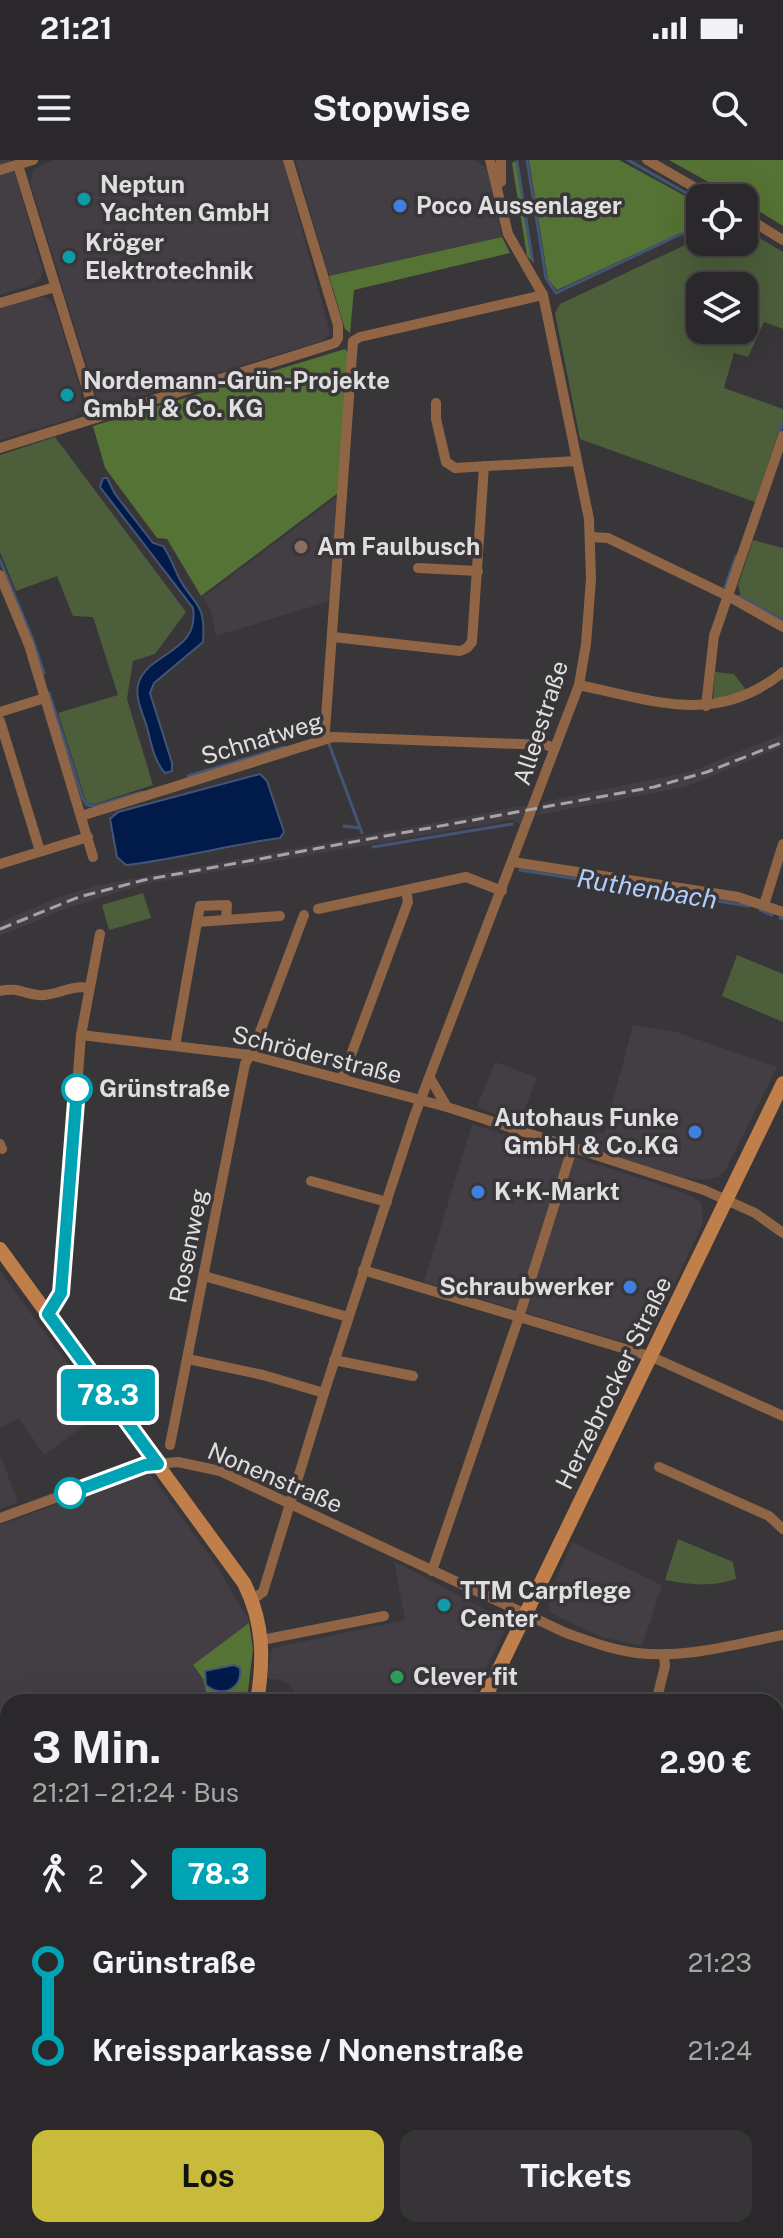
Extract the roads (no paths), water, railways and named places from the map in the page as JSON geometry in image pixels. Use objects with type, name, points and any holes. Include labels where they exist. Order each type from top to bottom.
[{"type":"main road","name":"Herzebrocker Straße","points":[[487,1694],[783,1083]]},
{"type":"main road","points":[[0,1249],[236,1570],[252,1600],[262,1640],[258,1694]]},
{"type":"street","points":[[0,170],[33,160]]},
{"type":"street","points":[[0,448],[329,347],[338,338],[338,325],[288,160]]},
{"type":"street","name":"Alleestraße","points":[[252,1600],[263,1592],[334,1360],[420,1102],[579,685],[589,607],[590,537],[543,295],[508,234],[490,160]]},
{"type":"street","name":"Alleestraße","points":[[501,160],[501,196]]},
{"type":"street","points":[[647,160],[689,184]]},
{"type":"street","points":[[18,165],[96,418]]},
{"type":"street","points":[[758,225],[783,240]]},
{"type":"street","points":[[0,303],[55,287]]},
{"type":"street","points":[[327,738],[325,731],[355,339],[543,295]]},
{"type":"street","points":[[436,403],[436,419],[446,462],[455,468],[577,461]]},
{"type":"street","points":[[706,706],[714,636],[783,436]]},
{"type":"street","points":[[333,637],[460,651],[467,648],[472,642],[484,466]]},
{"type":"street","points":[[590,537],[608,538],[728,596],[783,627]]},
{"type":"street","points":[[418,568],[478,571]]},
{"type":"street","points":[[0,575],[29,645],[93,857]]},
{"type":"street","points":[[579,685],[655,701],[706,706],[720,705],[745,696],[783,672]]},
{"type":"street","points":[[0,712],[45,698]]},
{"type":"street","points":[[0,721],[40,851]]},
{"type":"street","name":"Schnatweg","points":[[81,816],[327,738],[499,743],[555,748]]},
{"type":"street","points":[[0,864],[88,837]]},
{"type":"street","points":[[764,905],[783,844]]},
{"type":"street","points":[[513,862],[738,897],[783,912]]},
{"type":"street","points":[[318,909],[466,877],[502,891]]},
{"type":"street","points":[[342,1079],[408,902],[406,890]]},
{"type":"street","name":"Rosenweg","points":[[170,1445],[245,1064],[304,915]]},
{"type":"street","points":[[175,1046],[197,922],[280,916]]},
{"type":"street","points":[[48,1314],[61,1293],[81,1035],[100,934]]},
{"type":"street","points":[[0,991],[13,988],[39,995],[81,986],[88,988]]},
{"type":"street","name":"Schröderstraße","points":[[81,1035],[250,1055],[447,1107],[726,1199],[755,1213],[783,1233]]},
{"type":"street","name":"Schröderstraße","points":[[430,1078],[447,1107]]},
{"type":"street","points":[[432,1571],[519,1317],[572,1149]]},
{"type":"street","points":[[311,1181],[387,1202]]},
{"type":"street","points":[[363,1270],[652,1357],[783,1416]]},
{"type":"street","points":[[204,1276],[348,1317]]},
{"type":"street","points":[[188,1359],[263,1375],[324,1393]]},
{"type":"street","points":[[334,1360],[413,1376]]},
{"type":"street","name":"Nonenstraße","points":[[0,1518],[145,1465],[178,1462],[220,1471],[432,1571],[595,1643],[636,1653],[664,1655],[783,1635]]},
{"type":"street","points":[[659,1467],[769,1516],[783,1529]]},
{"type":"street","points":[[262,1640],[384,1616]]},
{"type":"street","points":[[658,1694],[665,1666],[664,1655]]},
{"type":"water","points":[[103,478],[107,478],[115,494],[153,543],[163,546],[202,618],[203,642],[154,683],[150,693],[172,763],[172,771],[165,773],[153,752],[137,690],[143,674],[188,635],[193,623],[193,608],[100,487]]},
{"type":"water","points":[[260,774],[267,781],[284,832],[280,838],[126,865],[117,857],[110,819],[118,812]]},
{"type":"water","points":[[234,1665],[240,1668],[240,1676],[230,1690],[218,1691],[206,1685],[205,1671]]},
{"type":"waterway","points":[[527,160],[546,278],[556,293],[686,232]]},
{"type":"waterway","points":[[628,160],[686,193]]},
{"type":"waterway","points":[[517,162],[532,258]]},
{"type":"waterway","points":[[779,433],[783,422]]},
{"type":"waterway","points":[[725,587],[736,556]]},
{"type":"waterway","name":"Ruthenbach","points":[[0,560],[44,673]]},
{"type":"waterway","points":[[739,596],[783,621]]},
{"type":"waterway","name":"Ruthenbach","points":[[49,693],[87,805],[95,806],[142,792]]},
{"type":"waterway","name":"Ruthenbach","points":[[329,744],[362,833]]},
{"type":"waterway","name":"Ruthenbach","points":[[188,776],[284,747]]},
{"type":"waterway","name":"Ruthenbach","points":[[373,847],[512,824]]},
{"type":"waterway","points":[[344,826],[360,828]]},
{"type":"waterway","name":"Ruthenbach","points":[[520,870],[749,906]]},
{"type":"waterway","name":"Ruthenbach","points":[[760,910],[772,915]]},
{"type":"railway","points":[[0,929],[79,897],[144,880],[654,787],[707,772],[783,742]]},
{"type":"place","name":"Neptun Yachten GmbH","points":[[84,199]]},
{"type":"place","name":"Poco Aussenlager","points":[[400,206]]},
{"type":"place","name":"Kröger Elektrotechnik","points":[[69,257]]},
{"type":"place","name":"Nordemann-Grün-Projekte GmbH & Co. KG","points":[[67,395]]},
{"type":"place","name":"Am Faulbusch","points":[[301,547]]},
{"type":"place","name":"Grünstraße","points":[[77,1089]]},
{"type":"place","name":"Autohaus Funke GmbH & Co.KG","points":[[695,1132]]},
{"type":"place","name":"K+K-Markt","points":[[478,1192]]},
{"type":"place","name":"Schraubwerker","points":[[630,1287]]},
{"type":"place","name":"TTM Carpflege Center","points":[[444,1605]]},
{"type":"place","name":"Clever fit","points":[[397,1677]]}]
